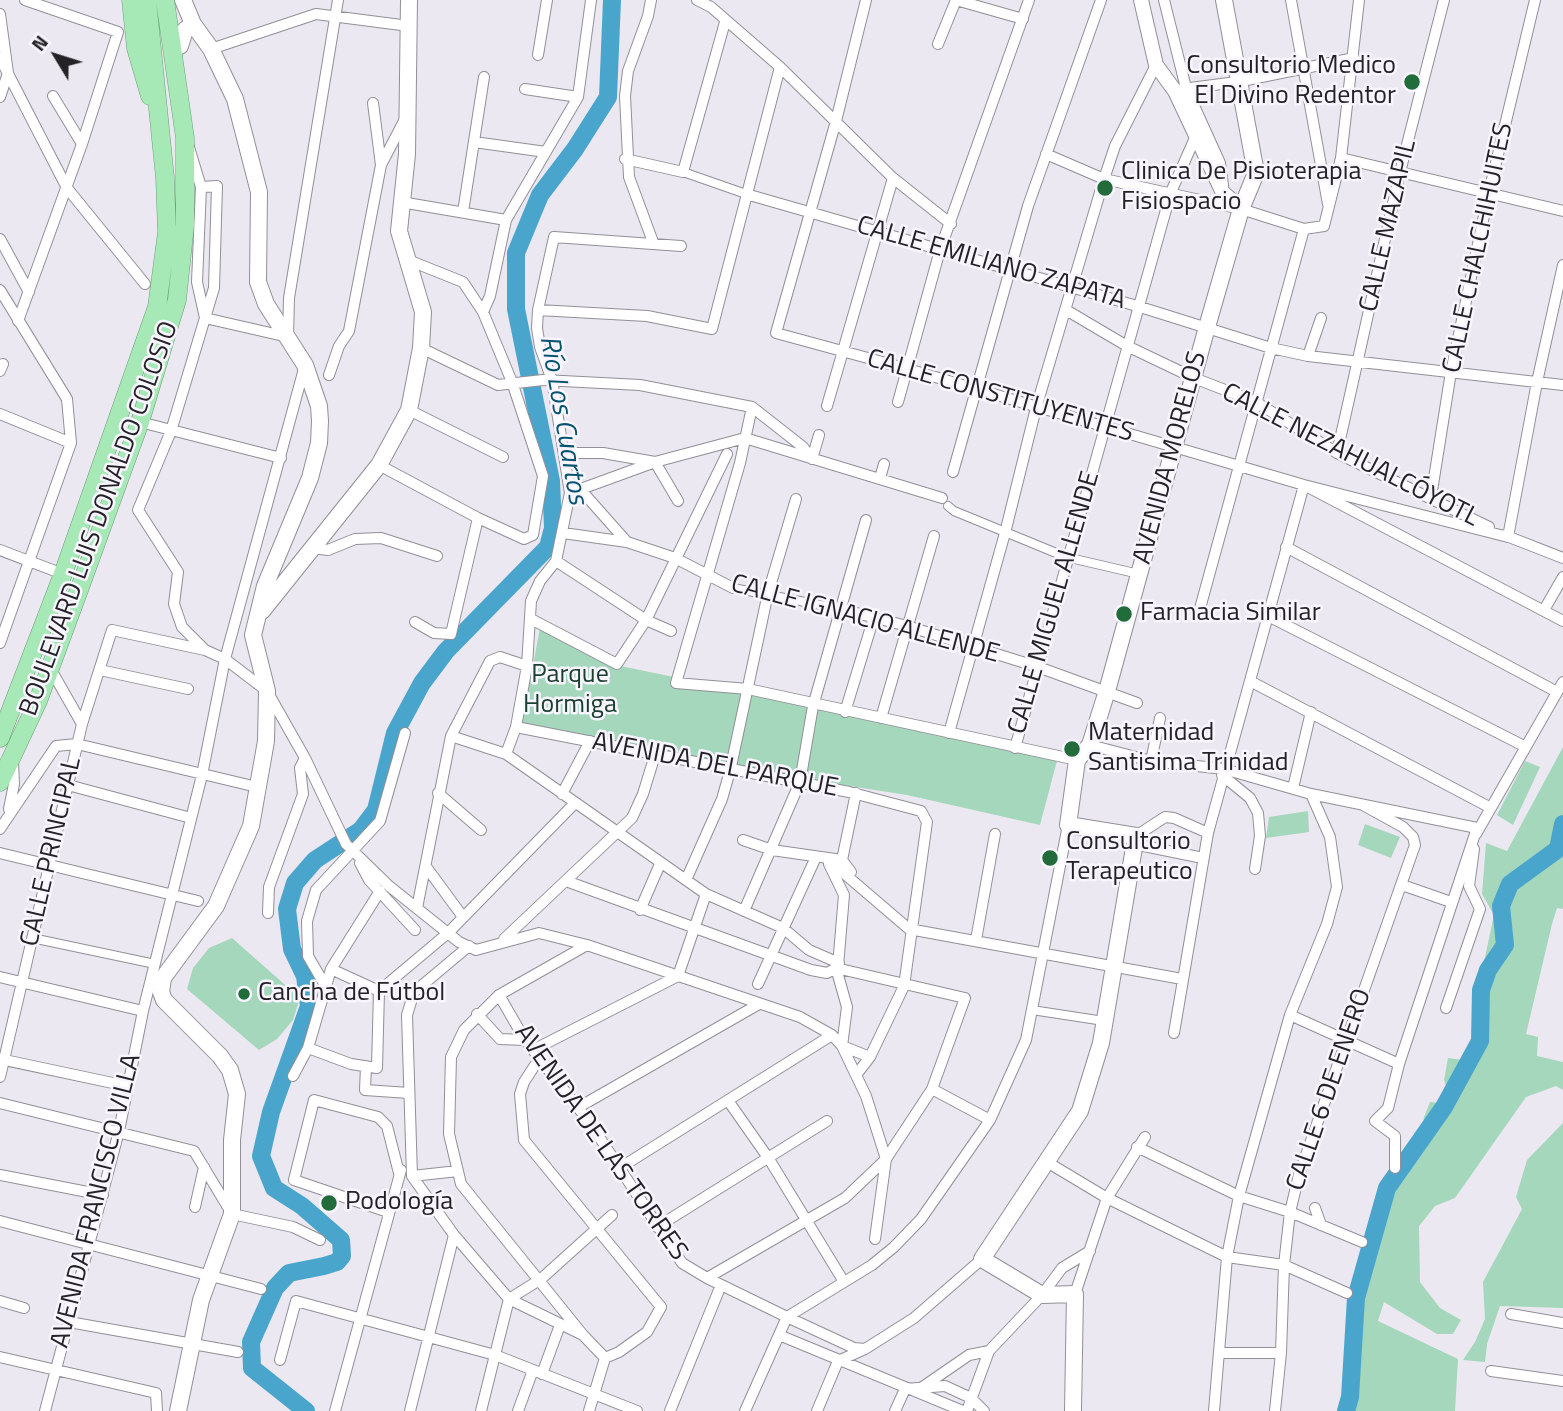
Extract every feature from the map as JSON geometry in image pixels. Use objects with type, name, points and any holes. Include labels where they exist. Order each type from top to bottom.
[{"type":"highway","points":[[131,0],[142,76],[158,111]]},
{"type":"highway","name":"BOULEVARD LUIS DONALDO COLOSIO","points":[[0,738],[63,574],[157,307],[167,232],[147,0]]},
{"type":"highway","name":"BOULEVARD LUIS DONALDO COLOSIO","points":[[0,782],[50,667],[140,422],[177,300],[185,225],[185,138],[165,0]]},
{"type":"highway","points":[[175,64],[180,46],[177,0]]},
{"type":"main road","points":[[178,1411],[209,1276],[232,1214],[232,1140],[237,1094],[230,1070],[205,1039],[155,991],[169,966],[216,906],[251,826],[266,741],[267,691],[253,635],[265,586],[299,507],[319,443],[319,407],[305,365],[266,304],[258,282],[259,192],[235,99],[211,49],[193,24],[183,0]]},
{"type":"main road","points":[[257,619],[379,465],[409,410],[421,348],[423,312],[399,231],[408,113],[409,0]]},
{"type":"main road","name":"AVENIDA MORELOS","points":[[1077,760],[1090,745],[1107,691],[1206,327],[1241,209],[1256,173],[1237,82],[1224,0]]},
{"type":"main road","points":[[180,46],[185,30],[193,24]]},
{"type":"main road","points":[[1224,195],[1241,209]]},
{"type":"main road","points":[[1073,1411],[1075,1294],[1042,1295],[982,1259],[1080,1111],[1104,1021],[1135,840],[1069,825],[1077,760]]},
{"type":"street","points":[[18,321],[67,188],[118,33],[25,0]]},
{"type":"street","points":[[205,318],[288,337],[289,298],[338,0]]},
{"type":"street","points":[[538,55],[547,0]]},
{"type":"street","points":[[483,312],[490,296],[506,220],[578,97],[591,0]]},
{"type":"street","points":[[650,0],[648,16],[628,71],[625,159],[633,193],[653,242]]},
{"type":"street","points":[[697,0],[710,7],[779,67],[893,178],[951,224]]},
{"type":"street","points":[[809,212],[836,121],[866,0]]},
{"type":"street","points":[[938,44],[956,0],[1023,19]]},
{"type":"street","points":[[898,402],[940,250],[1029,0]]},
{"type":"street","points":[[953,472],[1009,270],[1045,154],[1101,0]]},
{"type":"street","points":[[1141,0],[1156,65],[1181,90],[1220,163],[1224,195]]},
{"type":"street","points":[[1164,0],[1181,90],[1195,138],[1224,195]]},
{"type":"street","points":[[1291,0],[1329,210]]},
{"type":"street","points":[[1045,154],[1104,178],[1241,209],[1304,229],[1324,226],[1341,158],[1359,0]]},
{"type":"street","name":"CALLE MAZAPIL","points":[[1337,453],[1400,172],[1444,0]]},
{"type":"street","name":"CALLE CHALCHIHUITES","points":[[1431,497],[1451,372],[1489,192],[1535,0]]},
{"type":"street","points":[[211,49],[316,13],[409,26]]},
{"type":"street","points":[[0,14],[8,73],[0,97]]},
{"type":"street","points":[[683,172],[725,22]]},
{"type":"street","points":[[0,58],[67,188],[145,284]]},
{"type":"street","points":[[1181,90],[1237,82],[1354,58]]},
{"type":"street","points":[[949,733],[1005,533],[1036,408],[1104,178],[1115,146],[1156,65]]},
{"type":"street","points":[[538,310],[647,316],[712,329],[779,67]]},
{"type":"street","points":[[463,212],[484,77]]},
{"type":"street","points":[[525,89],[578,97]]},
{"type":"street","points":[[53,96],[82,144]]},
{"type":"street","points":[[373,103],[381,165]]},
{"type":"street","points":[[329,375],[338,346],[349,331],[381,165],[408,113]]},
{"type":"street","points":[[185,138],[194,157],[201,187],[197,282],[205,318]]},
{"type":"street","name":"CALLE MIGUEL ALLENDE","points":[[1015,748],[1137,306],[1171,192],[1195,138]]},
{"type":"street","points":[[474,142],[546,152]]},
{"type":"street","points":[[1341,158],[1563,211]]},
{"type":"street","name":"CALLE EMILIANO ZAPATA","points":[[625,159],[683,172],[746,194],[1073,287],[1271,348],[1308,356],[1563,385]]},
{"type":"street","points":[[827,406],[893,178]]},
{"type":"street","points":[[201,187],[217,186],[214,288],[171,431],[138,510],[177,572],[174,604],[182,627],[205,650],[225,659],[267,691],[305,758],[336,828],[361,867],[415,930]]},
{"type":"street","points":[[401,202],[506,220]]},
{"type":"street","name":"CALLE CONSTITUYENTES","points":[[809,212],[776,333],[1304,485],[1508,537]]},
{"type":"street","points":[[1199,612],[1304,229]]},
{"type":"street","points":[[506,754],[516,727],[527,666],[531,601],[540,581],[556,561],[575,491],[540,347],[538,310],[554,237],[681,246]]},
{"type":"street","points":[[0,239],[29,292]]},
{"type":"street","points":[[379,465],[478,518],[524,539],[533,535],[542,476],[517,382],[483,312],[463,282],[408,260]]},
{"type":"street","points":[[1508,537],[1536,382],[1563,265]]},
{"type":"street","points":[[0,290],[67,399],[71,443],[0,643]]},
{"type":"street","name":"CALLE NEZAHUALCÓYOTL","points":[[1066,310],[1127,346],[1194,379],[1256,402],[1337,453],[1508,537],[1563,558]]},
{"type":"street","points":[[1308,356],[1321,318]]},
{"type":"street","points":[[421,348],[498,384],[547,380],[640,385],[752,407],[803,447],[812,459]]},
{"type":"street","name":"AVENIDA FRANCISCO VILLA","points":[[45,1411],[119,1131],[143,1011],[155,991],[155,964],[202,775],[225,659],[305,365]]},
{"type":"street","points":[[752,407],[709,575],[676,683],[748,689],[813,706],[1077,760]]},
{"type":"street","points":[[409,410],[503,457]]},
{"type":"street","points":[[0,414],[71,443]]},
{"type":"street","points":[[140,422],[281,458]]},
{"type":"street","points":[[812,459],[819,435]]},
{"type":"street","points":[[575,491],[654,462],[745,438],[880,478],[945,502],[954,511],[1066,557],[1139,574]]},
{"type":"street","points":[[565,453],[603,453],[654,462],[678,501]]},
{"type":"street","points":[[531,619],[617,664],[646,620],[727,454]]},
{"type":"street","points":[[880,478],[884,464]]},
{"type":"street","points":[[1174,1033],[1208,833],[1304,485],[1563,621]]},
{"type":"street","points":[[575,491],[626,542]]},
{"type":"street","points":[[686,880],[722,799],[768,593],[796,499]]},
{"type":"street","points":[[415,622],[434,633],[451,634],[478,518]]},
{"type":"street","points":[[744,911],[800,782],[813,706],[866,520]]},
{"type":"street","name":"CALLE IGNACIO ALLENDE","points":[[564,533],[626,542],[675,558],[733,588],[768,593],[907,626],[1038,667],[1137,703]]},
{"type":"street","points":[[881,718],[934,536]]},
{"type":"street","points":[[312,548],[328,550],[355,539],[381,538],[438,556]]},
{"type":"street","points":[[1286,547],[1560,687],[1477,828],[1399,1064],[1388,1108],[1375,1121],[1395,1136],[1395,1168]]},
{"type":"street","points":[[0,550],[63,574]]},
{"type":"street","points":[[556,561],[646,620],[671,631]]},
{"type":"street","points":[[1544,610],[1563,577]]},
{"type":"street","points":[[1268,616],[1524,746]]},
{"type":"street","points":[[845,712],[874,617]]},
{"type":"street","points":[[235,624],[257,619]]},
{"type":"street","name":"CALLE PRINCIPAL","points":[[0,1077],[2,1059],[82,724],[112,630],[205,650]]},
{"type":"street","points":[[417,908],[451,736],[490,661],[500,657],[527,666]]},
{"type":"street","points":[[50,667],[82,724]]},
{"type":"street","points":[[100,670],[188,689]]},
{"type":"street","points":[[1250,681],[1491,808]]},
{"type":"street","points":[[1293,788],[1311,712]]},
{"type":"street","points":[[1151,761],[1160,718]]},
{"type":"street","name":"AVENIDA DEL PARQUE","points":[[516,727],[730,771],[856,793],[914,807],[921,811],[927,822],[909,929]]},
{"type":"street","points":[[326,987],[308,956],[307,921],[316,890],[380,821],[405,733]]},
{"type":"street","points":[[451,736],[506,754],[706,894],[783,928],[809,950],[838,966],[904,986],[965,998],[932,1089],[886,1159],[845,1198],[707,1278]]},
{"type":"street","points":[[562,794],[590,741]]},
{"type":"street","points":[[0,830],[56,746],[77,744],[257,787]]},
{"type":"street","points":[[1090,745],[1151,761],[1223,772],[1311,794],[1477,828]]},
{"type":"street","points":[[502,941],[632,818],[643,794],[655,755]]},
{"type":"street","points":[[7,818],[14,784],[13,757]]},
{"type":"street","points":[[268,913],[270,887],[303,794],[300,768],[305,758]]},
{"type":"street","points":[[1223,772],[1250,798],[1258,813],[1260,836],[1255,869]]},
{"type":"street","points":[[68,785],[191,818]]},
{"type":"street","points":[[438,793],[481,830]]},
{"type":"street","points":[[842,860],[856,793]]},
{"type":"street","points":[[1214,1411],[1227,1257],[1239,1196],[1290,1015],[1327,924],[1338,887],[1330,836],[1311,794]]},
{"type":"street","points":[[409,1093],[365,1090],[371,1067],[379,991],[448,933],[575,803]]},
{"type":"street","name":"CALLE 6 DE ENERO","points":[[1276,1411],[1282,1353],[1284,1265],[1290,1212],[1299,1175],[1415,845],[1413,837],[1403,827],[1363,805]]},
{"type":"street","points":[[1135,840],[1165,817],[1174,818],[1208,833]]},
{"type":"street","points":[[745,1411],[787,1317],[894,1247],[921,1219],[990,1120],[1026,1040],[1069,825]]},
{"type":"street","points":[[1446,1008],[1480,909],[1469,886],[1477,828]]},
{"type":"street","points":[[976,940],[995,834]]},
{"type":"street","points":[[1135,840],[1203,858]]},
{"type":"street","points":[[743,841],[772,849],[842,860],[851,872],[821,858]]},
{"type":"street","points":[[352,850],[417,908],[448,933],[476,950],[539,933],[587,944],[800,1017],[832,1035],[842,1046],[856,1075],[886,1159],[875,1240]]},
{"type":"street","points":[[0,853],[198,901]]},
{"type":"street","points":[[821,858],[909,929],[1182,979]]},
{"type":"street","points":[[758,984],[783,928],[821,858]]},
{"type":"street","points":[[821,858],[845,895],[838,966],[847,1007],[842,1046]]},
{"type":"street","points":[[640,910],[660,864]]},
{"type":"street","points":[[427,867],[463,917]]},
{"type":"street","points":[[566,881],[811,970],[827,972],[838,966]]},
{"type":"street","points":[[1402,885],[1451,902]]},
{"type":"street","points":[[293,1076],[308,1048],[331,969],[380,891]]},
{"type":"street","points":[[605,1358],[619,1352],[647,1332],[661,1307],[524,1140],[520,1094],[536,1055],[678,976],[706,894]]},
{"type":"street","points":[[856,1075],[870,1057],[904,986],[909,929]]},
{"type":"street","points":[[32,938],[155,964]]},
{"type":"street","points":[[587,944],[499,995],[477,1014],[464,1030],[451,1057],[449,1134],[461,1184],[541,1279],[583,1335],[605,1358]]},
{"type":"street","points":[[469,946],[414,992],[407,1015],[412,1176],[454,1236],[509,1299],[583,1335]]},
{"type":"street","points":[[331,969],[379,991]]},
{"type":"street","points":[[0,977],[143,1011]]},
{"type":"street","name":"AVENIDA DE LAS TORRES","points":[[499,995],[525,1040],[579,1107],[682,1263],[787,1317],[854,1348],[865,1349]]},
{"type":"street","points":[[579,1107],[758,1004]]},
{"type":"street","points":[[1032,1010],[1104,1021]]},
{"type":"street","points":[[477,1014],[500,1039],[525,1040]]},
{"type":"street","points":[[1290,1015],[1399,1064]]},
{"type":"street","points":[[618,1169],[729,1102],[832,1035]]},
{"type":"street","points":[[842,1046],[870,1057]]},
{"type":"street","points":[[308,1048],[371,1067]]},
{"type":"street","points":[[2,1059],[122,1085]]},
{"type":"street","points":[[932,1089],[990,1120]]},
{"type":"street","points":[[335,1411],[362,1318],[398,1173],[387,1126],[378,1117],[314,1100],[294,1180],[388,1212]]},
{"type":"street","points":[[729,1102],[769,1159],[844,1282]]},
{"type":"street","points":[[0,1103],[194,1151],[232,1214],[293,1227],[320,1240]]},
{"type":"street","points":[[657,1227],[827,1121]]},
{"type":"street","points":[[1075,1294],[1107,1198],[1145,1137]]},
{"type":"street","points":[[1137,1147],[1239,1196],[1290,1212],[1362,1242]]},
{"type":"street","points":[[398,1173],[411,1160]]},
{"type":"street","points":[[1047,1162],[1107,1198],[1227,1257],[1284,1265],[1347,1293]]},
{"type":"street","points":[[195,1207],[204,1167]]},
{"type":"street","points":[[412,1176],[458,1171]]},
{"type":"street","points":[[0,1175],[103,1195]]},
{"type":"street","points":[[1315,1208],[1321,1225]]},
{"type":"street","points":[[481,1411],[509,1299],[541,1279],[612,1216]]},
{"type":"street","points":[[0,1221],[261,1289]]},
{"type":"street","points":[[410,1411],[454,1236]]},
{"type":"street","points":[[779,1335],[905,1389],[965,1411],[989,1351],[1042,1295],[1062,1268],[1090,1251]]},
{"type":"street","points":[[817,1411],[838,1361],[865,1349],[914,1318],[982,1259]]},
{"type":"street","points":[[670,1411],[721,1285]]},
{"type":"street","points":[[0,1301],[24,1308]]},
{"type":"street","points":[[280,1360],[296,1301],[428,1334],[495,1355],[637,1411]]},
{"type":"street","points":[[1511,1314],[1563,1323]]},
{"type":"street","points":[[69,1322],[238,1352]]},
{"type":"street","points":[[518,1411],[560,1325]]},
{"type":"street","points":[[920,1388],[968,1355],[989,1351]]},
{"type":"street","points":[[1219,1353],[1282,1353]]},
{"type":"street","points":[[0,1357],[156,1392],[157,1411]]},
{"type":"street","points":[[589,1411],[605,1358]]},
{"type":"street","points":[[1491,1371],[1563,1381]]},
{"type":"street","points":[[905,1389],[945,1385],[971,1398],[984,1411]]},
{"type":"street","points":[[895,1411],[905,1389]]},
{"type":"green space","name":"Parque Hormiga","points":[[540,628],[611,664],[1058,757],[1040,825],[907,795],[798,778],[522,724]]},
{"type":"green space","points":[[1563,747],[1563,909],[1557,908],[1552,924],[1526,1034],[1538,1037],[1537,1056],[1563,1062],[1563,1090],[1556,1086],[1526,1097],[1455,1198],[1435,1206],[1419,1226],[1420,1282],[1440,1308],[1461,1320],[1453,1334],[1437,1334],[1384,1302],[1378,1321],[1458,1359],[1455,1411],[1351,1411],[1356,1374],[1353,1314],[1387,1201],[1420,1155],[1424,1117],[1430,1102],[1440,1103],[1448,1092],[1444,1080],[1448,1058],[1471,1061],[1477,1039],[1478,990],[1494,915],[1482,894],[1486,843],[1507,851]]},
{"type":"green space","points":[[1525,761],[1540,767],[1513,825],[1497,815]]},
{"type":"green space","points":[[1308,811],[1309,832],[1266,838],[1269,817]]},
{"type":"green space","points":[[1365,824],[1400,837],[1391,858],[1358,845]]},
{"type":"green space","name":"Cancha de Fútbol","points":[[232,938],[300,998],[293,1020],[277,1039],[259,1050],[187,989],[193,968],[209,948]]},
{"type":"green space","points":[[1563,1123],[1563,1308],[1500,1306],[1487,1344],[1485,1362],[1463,1360],[1485,1319],[1483,1282],[1522,1209],[1516,1197],[1527,1160]]},
{"type":"waterway","name":"Río Los Cuartos","points":[[306,1411],[252,1368],[251,1342],[275,1288],[289,1273],[337,1262],[342,1256],[341,1240],[302,1206],[274,1188],[261,1156],[271,1112],[309,1006],[305,976],[292,949],[287,909],[295,883],[315,860],[361,830],[376,810],[395,733],[422,683],[446,651],[548,547],[553,528],[551,481],[516,309],[516,253],[540,195],[575,149],[608,97],[612,0]]},
{"type":"waterway","points":[[1346,1411],[1350,1397],[1356,1298],[1387,1188],[1444,1107],[1480,1041],[1481,990],[1488,970],[1505,945],[1501,906],[1510,884],[1558,849],[1563,824]]},
{"type":"place","name":"Consultorio Medico El Divino Redentor","points":[[1412,82]]},
{"type":"place","name":"Clinica De Pisioterapia Fisiospacio","points":[[1105,188]]},
{"type":"place","name":"Farmacia Similar","points":[[1124,614]]},
{"type":"place","name":"Maternidad Santisima Trinidad","points":[[1072,749]]},
{"type":"place","name":"Consultorio Terapeutico","points":[[1050,858]]},
{"type":"place","name":"Cancha de Fútbol","points":[[244,994]]},
{"type":"place","name":"Podología","points":[[329,1203]]}]
